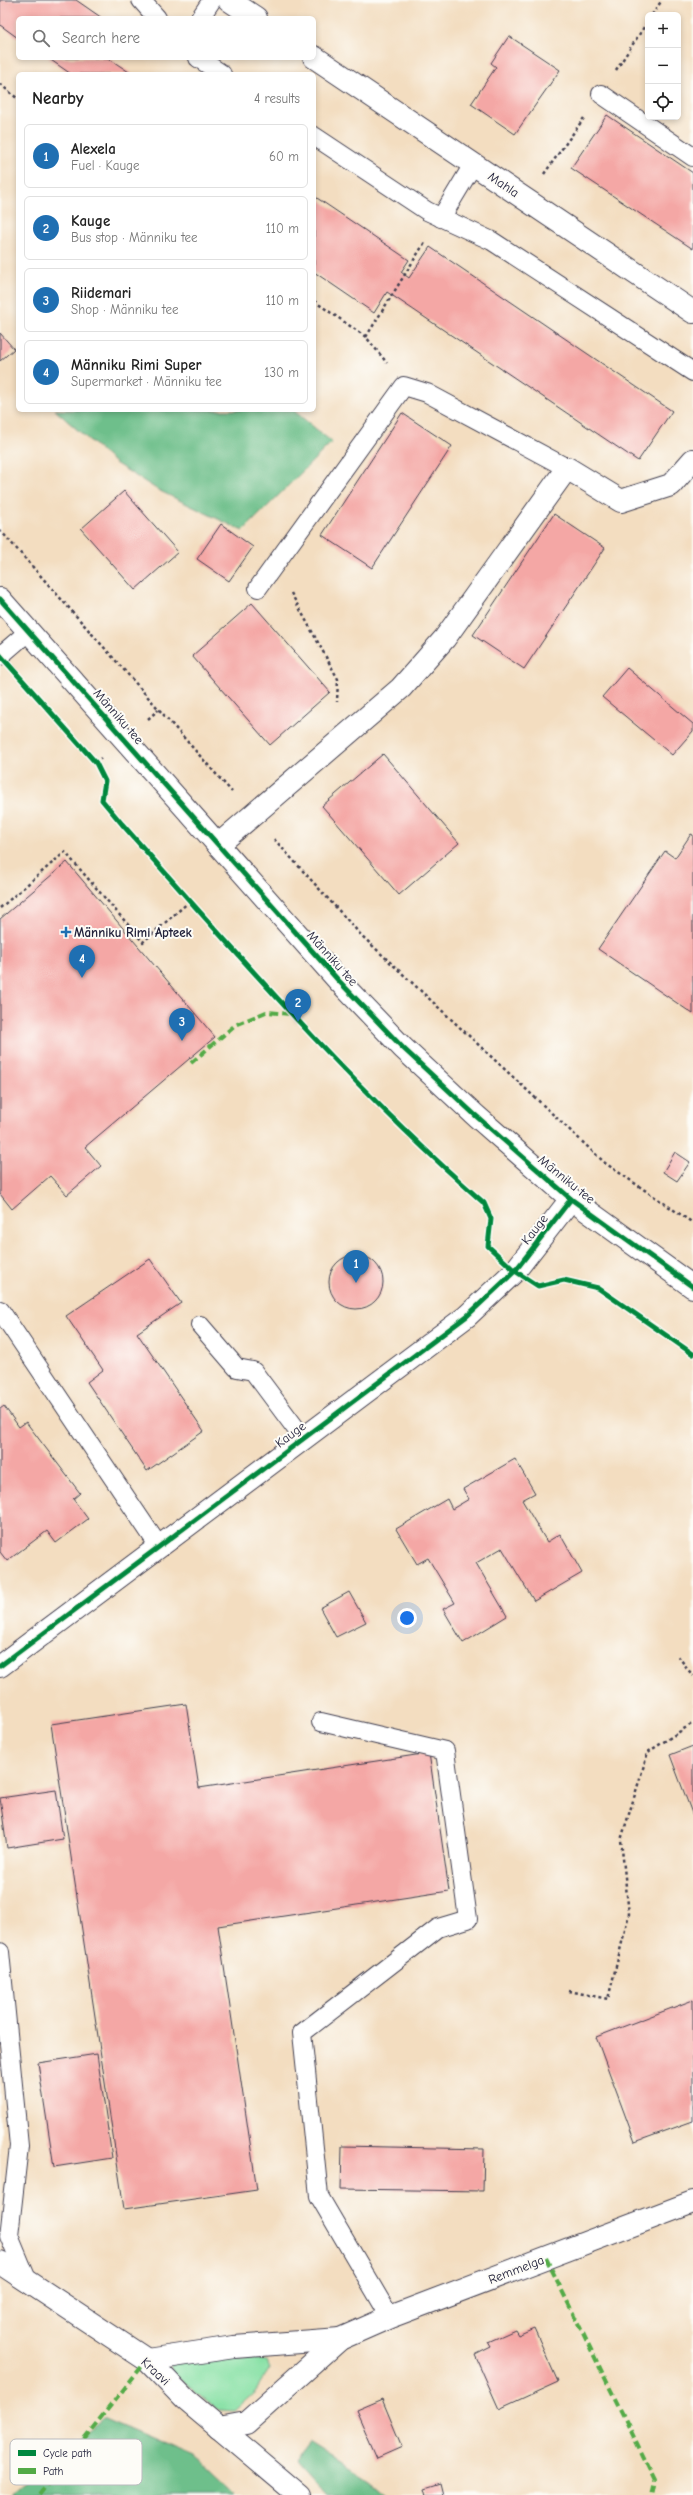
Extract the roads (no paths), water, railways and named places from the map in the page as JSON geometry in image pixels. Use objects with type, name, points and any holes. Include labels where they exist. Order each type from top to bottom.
[{"type":"street","points":[[229,0],[253,16]]},
{"type":"street","name":"Mahla","points":[[316,58],[474,163],[693,312]]},
{"type":"street","points":[[218,845],[401,688],[445,638],[567,468],[621,501],[671,485],[693,460]]},
{"type":"street","name":"Männiku tee","points":[[0,599],[338,980],[403,1048],[475,1115],[571,1199],[693,1287]]},
{"type":"street","name":"Kauge","points":[[0,1666],[158,1545],[467,1316],[515,1272],[571,1199]]},
{"type":"street","name":"Remmelga","points":[[219,2428],[246,2423],[340,2340],[390,2317],[693,2202]]},
{"type":"street","name":"Kraavi","points":[[0,2263],[29,2284],[147,2360],[186,2400],[299,2495]]},
{"type":"street","name":"Remmelga","points":[[147,2360],[234,2347],[340,2340]]},
{"type":"lane","points":[[141,0],[155,16]]},
{"type":"lane","points":[[201,16],[212,0]]},
{"type":"lane","points":[[201,60],[219,72]]},
{"type":"lane","points":[[601,94],[693,157]]},
{"type":"lane","points":[[316,137],[427,211],[492,241],[693,372]]},
{"type":"lane","points":[[441,218],[474,163]]},
{"type":"lane","points":[[258,588],[404,386],[427,394],[567,468]]},
{"type":"lane","points":[[0,656],[29,631]]},
{"type":"lane","points":[[0,1310],[158,1545]]},
{"type":"lane","points":[[200,1325],[237,1368],[253,1371],[303,1438]]},
{"type":"lane","points":[[320,1722],[445,1751],[468,1919],[438,1928],[302,2033],[319,2196],[390,2317]]},
{"type":"lane","points":[[0,1952],[19,2146],[9,2236],[29,2284]]},
{"type":"place","name":"Männiku Rimi Apteek","points":[[66,932]]},
{"type":"place","name":"Männiku Rimi Super","points":[[82,978]]},
{"type":"place","name":"Kauge","points":[[298,1022]]},
{"type":"place","name":"Riidemari","points":[[182,1041]]},
{"type":"place","name":"Alexela","points":[[356,1283]]}]
